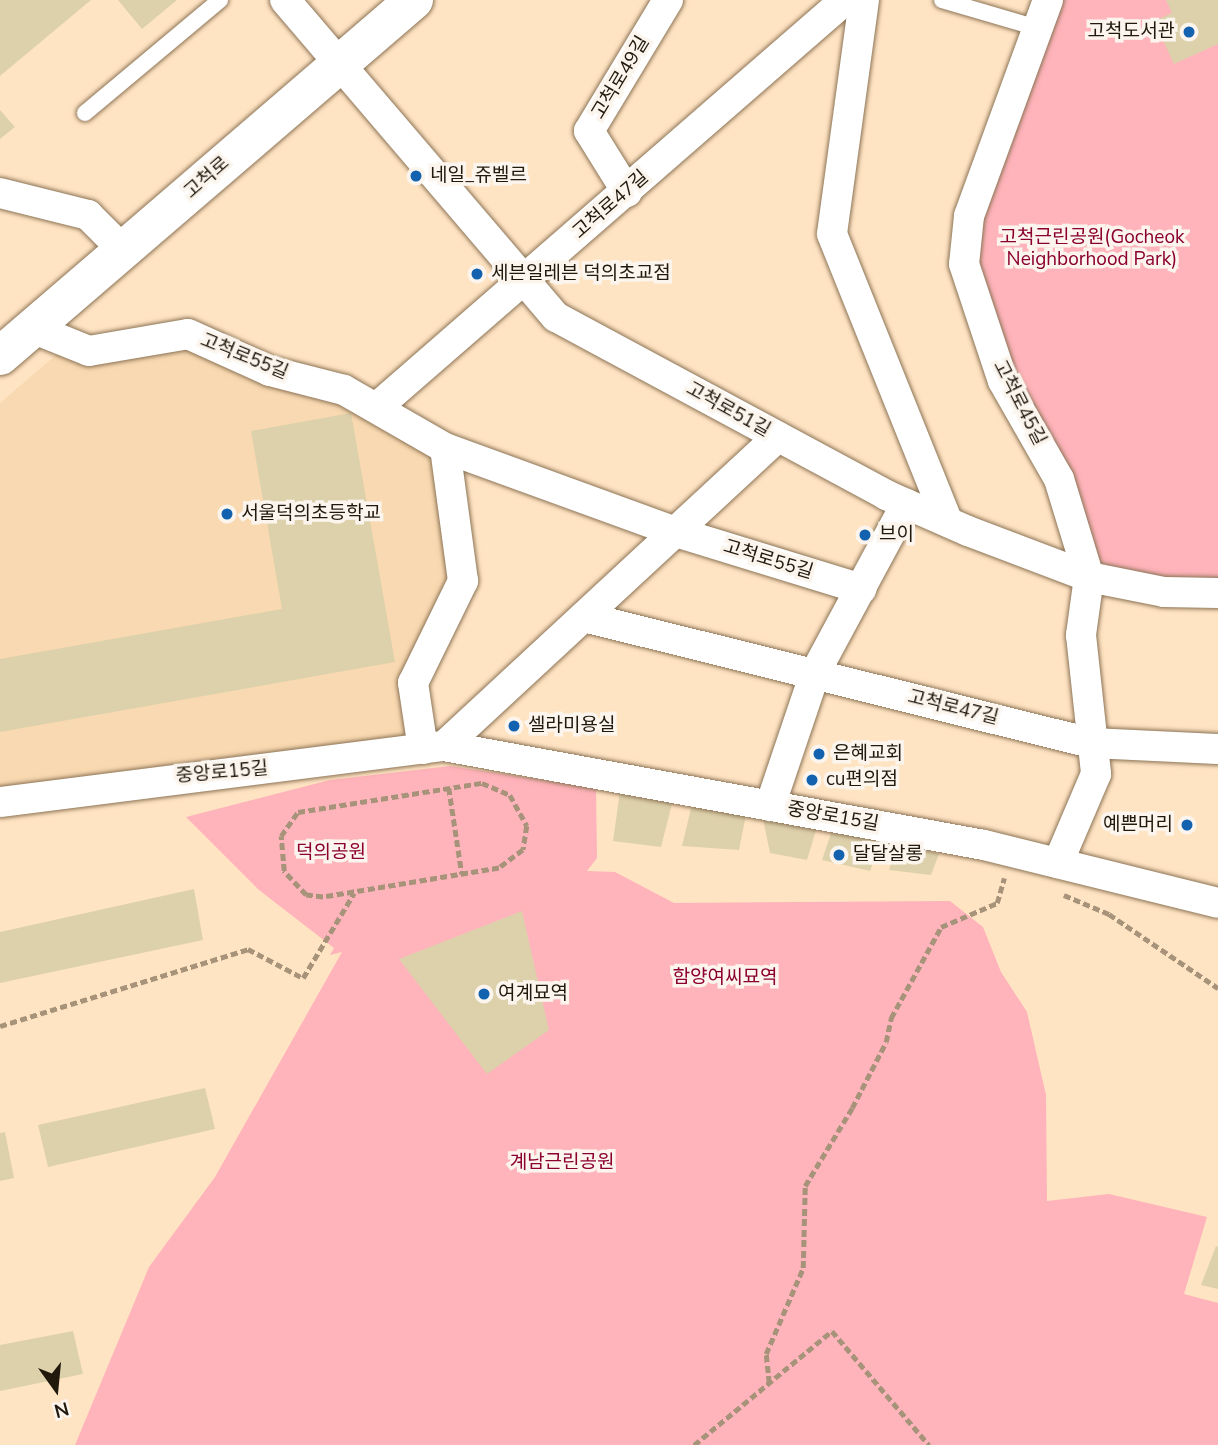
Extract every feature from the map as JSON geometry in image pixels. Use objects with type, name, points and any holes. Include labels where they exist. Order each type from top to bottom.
[{"type":"main road","name":"고척로","points":[[0,356],[414,0]]},
{"type":"street","name":"고척로51길","points":[[285,0],[337,66],[556,317],[778,437],[948,523],[1089,577],[1164,592],[1218,593]]},
{"type":"street","name":"고척로49길","points":[[627,192],[589,131],[668,0]]},
{"type":"street","name":"고척로47길","points":[[376,408],[845,0]]},
{"type":"street","points":[[864,0],[832,234],[948,523]]},
{"type":"street","name":"고척로45길","points":[[1048,0],[969,216],[964,264],[1003,380],[1059,478],[1089,577],[1080,635],[1096,774],[1057,878]]},
{"type":"street","points":[[0,193],[88,215],[123,250]]},
{"type":"street","name":"고척로55길","points":[[32,328],[89,351],[188,334],[270,371],[344,390],[445,448],[676,532],[861,589]]},
{"type":"street","points":[[445,448],[463,581],[412,683],[434,747],[584,617],[778,437]]},
{"type":"street","points":[[770,806],[815,673],[906,504]]},
{"type":"street","name":"고척로47길","points":[[584,617],[1091,743]]},
{"type":"street","points":[[1091,743],[1218,749]]},
{"type":"street","name":"중앙로15길","points":[[0,802],[434,747],[770,806],[1057,878],[1218,903]]},
{"type":"lane","points":[[85,113],[220,0]]},
{"type":"lane","points":[[942,0],[1038,28]]},
{"type":"path","points":[[494,785],[519,804],[527,826],[523,850],[512,860],[461,874],[323,897],[294,885],[281,852],[290,817],[323,806],[449,788],[494,785]]},
{"type":"path","points":[[449,788],[461,874]]},
{"type":"path","points":[[769,1383],[766,1354],[803,1268],[805,1186],[852,1108],[886,1042],[891,1018],[941,927],[997,903],[1006,873],[1018,878]]},
{"type":"path","points":[[1057,878],[1218,988]]},
{"type":"path","points":[[0,1026],[248,949],[303,978],[355,892]]},
{"type":"path","points":[[694,1445],[832,1331],[929,1445]]},
{"type":"shaded area","name":"서울덕의초등학교","points":[[188,334],[445,448],[463,581],[413,683],[423,749],[0,802],[0,403],[70,343]]},
{"type":"green space","name":"고척근린공원(Gocheok Neighborhood Park)","points":[[1048,0],[1218,0],[1218,593],[1089,577],[1003,381],[969,216]]},
{"type":"green space","name":"계남근린공원","points":[[450,766],[596,788],[597,858],[587,871],[615,872],[674,903],[950,901],[983,927],[1001,972],[1027,1012],[1046,1095],[1047,1201],[1109,1194],[1207,1217],[1184,1294],[1218,1303],[1218,1445],[75,1445],[149,1267],[215,1177],[342,952],[330,955],[334,948],[259,890],[186,817],[330,780]]},
{"type":"building","points":[[0,0],[91,0],[0,76]]},
{"type":"building","points":[[118,0],[177,0],[142,29]]},
{"type":"building","name":"고척도서관","points":[[1166,0],[1218,0],[1218,44],[1174,64],[1154,21],[1172,13]]},
{"type":"building","points":[[0,110],[15,127],[0,139]]},
{"type":"building","points":[[351,413],[395,662],[0,732],[0,659],[282,609],[251,431]]},
{"type":"building","points":[[620,791],[673,800],[661,847],[613,841]]},
{"type":"building","points":[[693,800],[746,815],[739,850],[682,846]]},
{"type":"building","points":[[763,819],[817,827],[807,860],[770,853]]},
{"type":"building","points":[[833,827],[881,841],[870,871],[822,860]]},
{"type":"building","points":[[897,843],[939,854],[931,875],[889,870]]},
{"type":"building","points":[[194,889],[203,940],[0,983],[0,932]]},
{"type":"building","name":"여계묘역","points":[[522,911],[549,1030],[487,1074],[399,959]]},
{"type":"building","points":[[205,1088],[215,1129],[48,1167],[38,1125]]},
{"type":"building","points":[[5,1132],[14,1178],[0,1181],[0,1133]]},
{"type":"building","points":[[1216,1246],[1218,1247],[1218,1289],[1201,1285]]},
{"type":"building","points":[[73,1331],[83,1374],[0,1391],[0,1345]]},
{"type":"place","name":"고척도서관","points":[[1189,32]]},
{"type":"place","name":"네일_쥬벨르","points":[[416,176]]},
{"type":"place","name":"세븐일레븐 덕의초교점","points":[[477,274]]},
{"type":"place","name":"서울덕의초등학교","points":[[227,514]]},
{"type":"place","name":"브이","points":[[865,535]]},
{"type":"place","name":"셀라미용실","points":[[514,726]]},
{"type":"place","name":"은혜교회","points":[[819,754]]},
{"type":"place","name":"cu편의점","points":[[812,780]]},
{"type":"place","name":"예쁜머리","points":[[1187,825]]},
{"type":"place","name":"달달살롱","points":[[839,855]]},
{"type":"place","name":"여계묘역","points":[[484,994]]},
{"type":"park label","name":"덕의공원","points":[[331,853]]},
{"type":"park label","name":"함양여씨묘역","points":[[725,978]]}]
